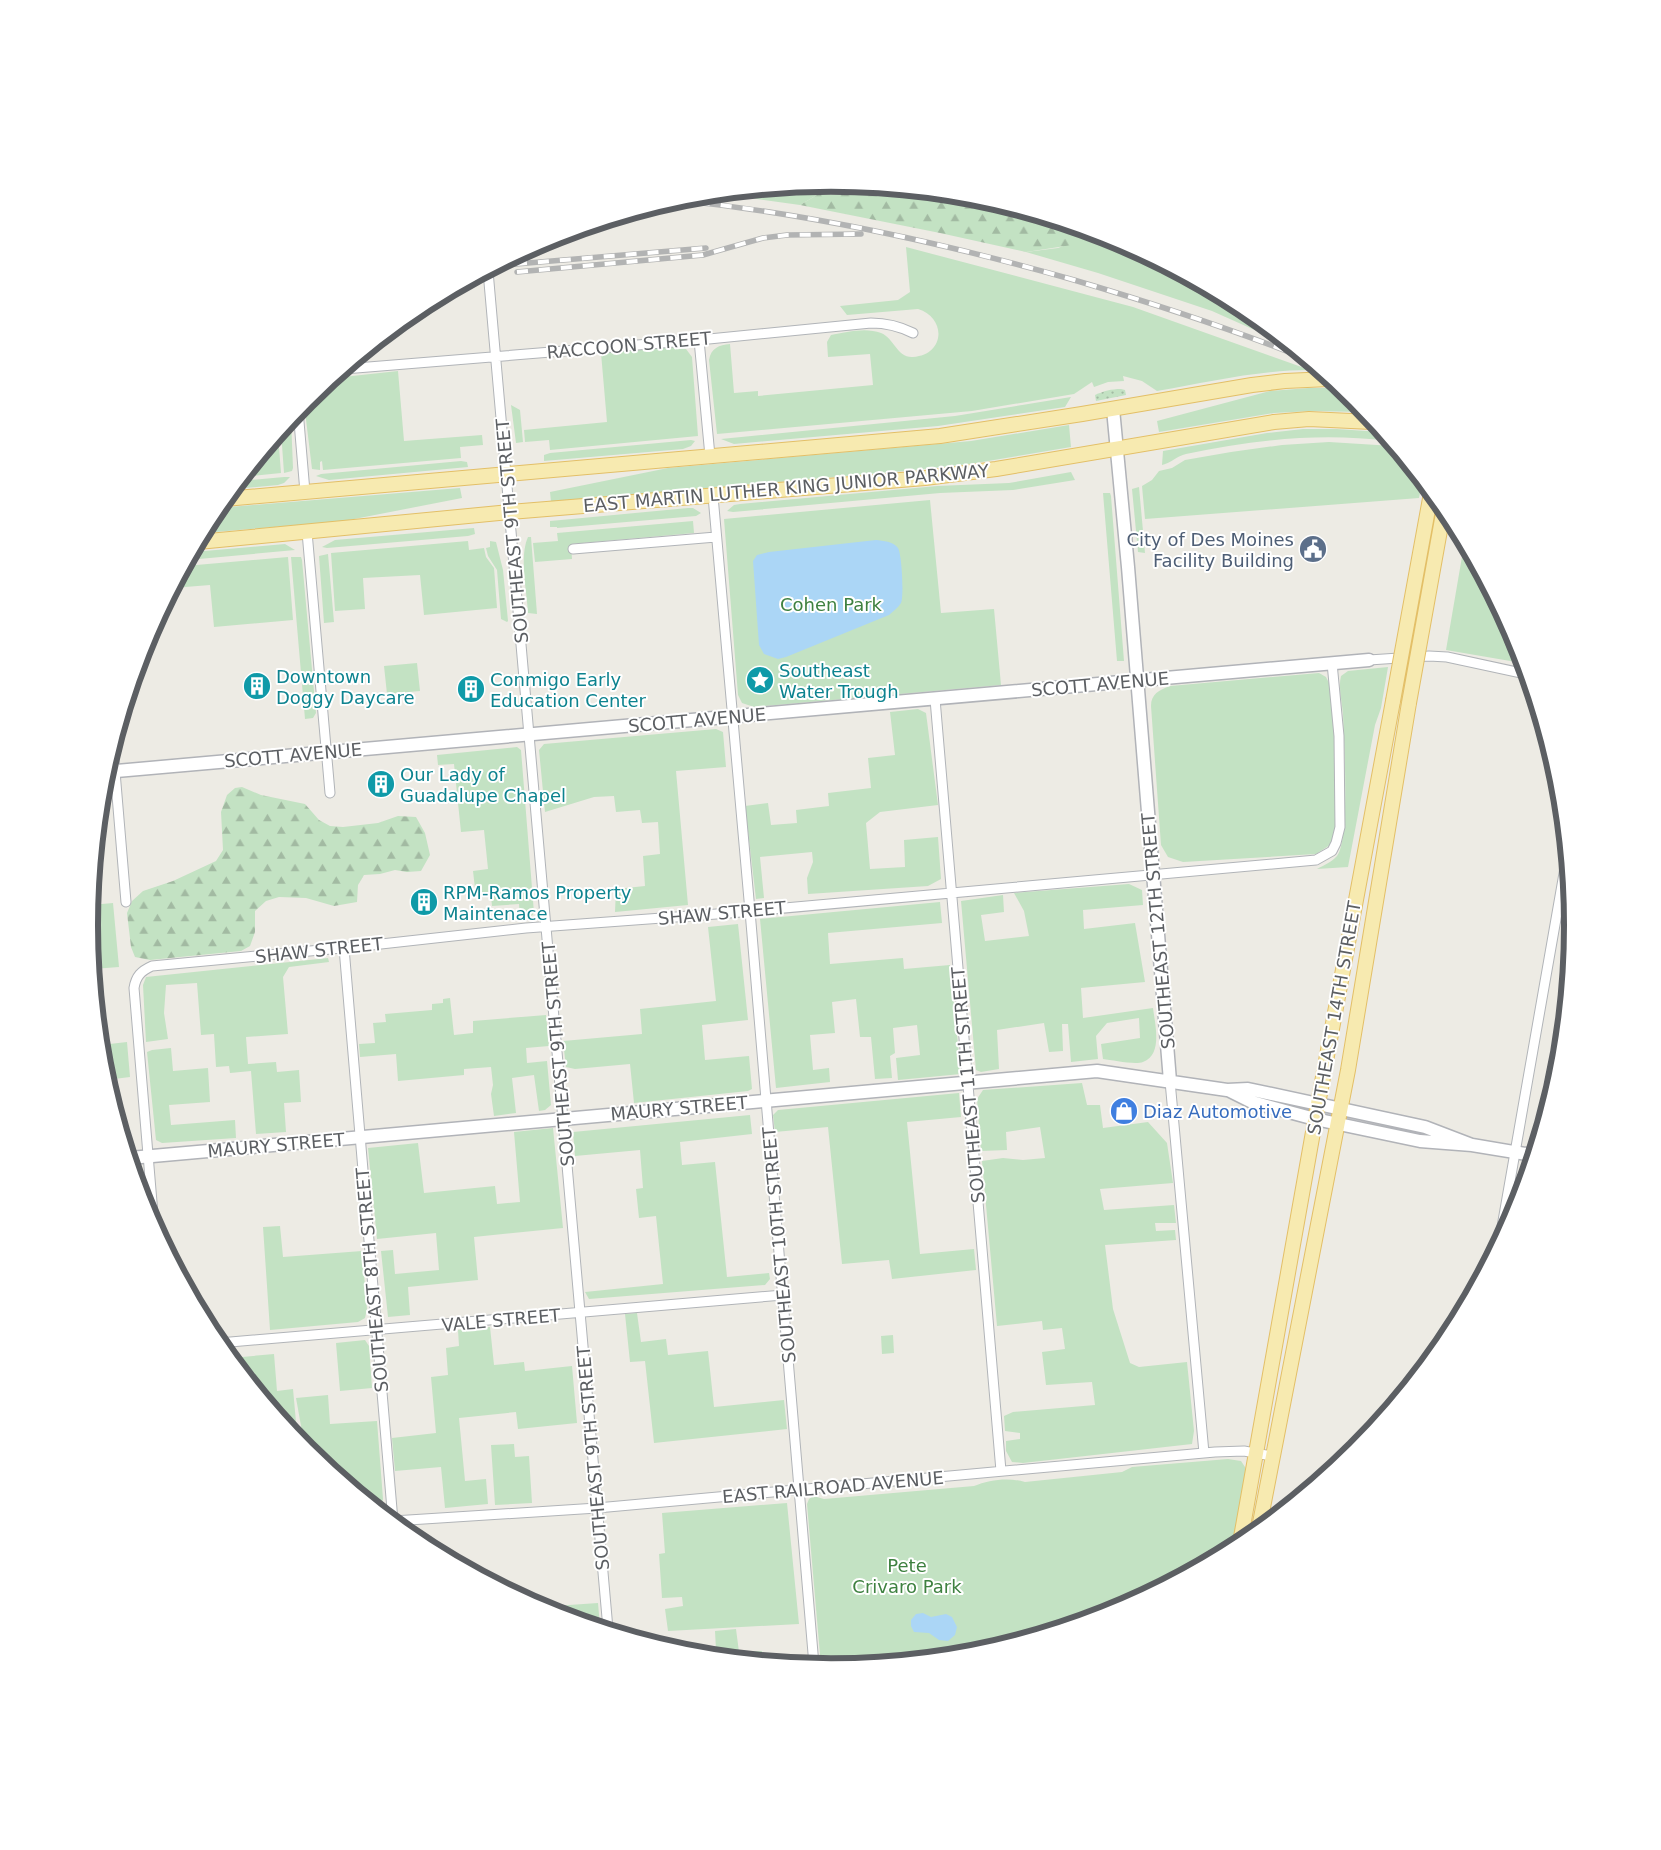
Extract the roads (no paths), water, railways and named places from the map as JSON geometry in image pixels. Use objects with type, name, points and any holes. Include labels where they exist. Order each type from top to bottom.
[{"type":"main road","points":[[235,498],[940,436],[1252,385],[1284,381],[1321,380]]},
{"type":"main road","name":"EAST MARTIN LUTHER KING JUNIOR PARKWAY","points":[[206,541],[510,512],[713,496],[967,472],[1274,422],[1309,419],[1363,422]]},
{"type":"main road","name":"SOUTHEAST 14TH STREET","points":[[1242,1531],[1318,1104],[1429,503]]},
{"type":"main road","name":"SOUTHEAST 14TH STREET","points":[[1261,1518],[1341,1109],[1408,703],[1442,521]]},
{"type":"street","name":"SOUTHEAST 9TH STREET","points":[[489,277],[607,1623]]},
{"type":"street","name":"RACCOON STREET","points":[[354,368],[699,340],[871,323],[887,323],[913,333]]},
{"type":"street","points":[[699,340],[710,456]]},
{"type":"street","name":"SOUTHEAST 12TH STREET","points":[[1113,409],[1138,681],[1170,1082],[1204,1453]]},
{"type":"street","points":[[299,421],[305,492]]},
{"type":"street","name":"SOUTHEAST 10TH STREET","points":[[713,496],[813,1657]]},
{"type":"street","points":[[307,532],[330,792]]},
{"type":"street","points":[[573,550],[716,537]]},
{"type":"street","name":"SCOTT AVENUE","points":[[114,772],[1369,660],[1429,656],[1447,657],[1519,672]]},
{"type":"street","name":"SHAW STREET","points":[[149,1156],[134,998],[135,980],[139,973],[152,966],[547,927],[750,911],[1316,860],[1332,851],[1340,827],[1339,736],[1332,663]]},
{"type":"street","name":"SOUTHEAST 11TH STREET","points":[[935,698],[1001,1471]]},
{"type":"street","points":[[112,785],[126,902]]},
{"type":"street","points":[[1505,1213],[1562,884]]},
{"type":"street","name":"SOUTHEAST 8TH STREET","points":[[344,948],[392,1513]]},
{"type":"street","name":"MAURY STREET","points":[[135,1157],[1097,1071],[1227,1090],[1248,1089],[1425,1127],[1472,1144]]},
{"type":"street","name":"MAURY STREET","points":[[1227,1090],[1252,1102],[1316,1119],[1420,1141],[1472,1144],[1527,1154]]},
{"type":"street","points":[[149,1156],[152,1205]]},
{"type":"street","name":"VALE STREET","points":[[228,1342],[783,1295]]},
{"type":"street","name":"EAST RAILROAD AVENUE","points":[[403,1520],[597,1508],[1231,1451],[1272,1456]]},
{"type":"water","points":[[876,540],[888,542],[898,548],[902,592],[901,603],[897,608],[889,615],[786,657],[778,659],[764,654],[759,645],[753,561],[757,555]]},
{"type":"water","points":[[923,1613],[931,1617],[946,1614],[952,1617],[957,1627],[955,1635],[948,1641],[939,1640],[929,1633],[914,1632],[911,1620],[916,1614]]},
{"type":"railway","points":[[704,203],[777,213],[877,231],[976,254],[1074,280],[1132,298],[1219,326],[1287,351]]},
{"type":"railway","points":[[517,272],[703,255],[763,238],[787,235],[861,234]]},
{"type":"railway","points":[[516,264],[706,248]]},
{"type":"place","name":"City of Des Moines Facility Building","points":[[1313,549]]},
{"type":"place","name":"Southeast Water Trough","points":[[760,680]]},
{"type":"place","name":"Downtown Doggy Daycare","points":[[257,686]]},
{"type":"place","name":"Conmigo Early Education Center","points":[[471,689]]},
{"type":"place","name":"Our Lady of Guadalupe Chapel","points":[[381,784]]},
{"type":"place","name":"RPM-Ramos Property Maintenace","points":[[424,902]]},
{"type":"place","name":"Diaz Automotive","points":[[1124,1111]]},
{"type":"park label","name":"Cohen Park","points":[[831,604]]},
{"type":"park label","name":"Pete Crivaro Park","points":[[907,1575]]}]
